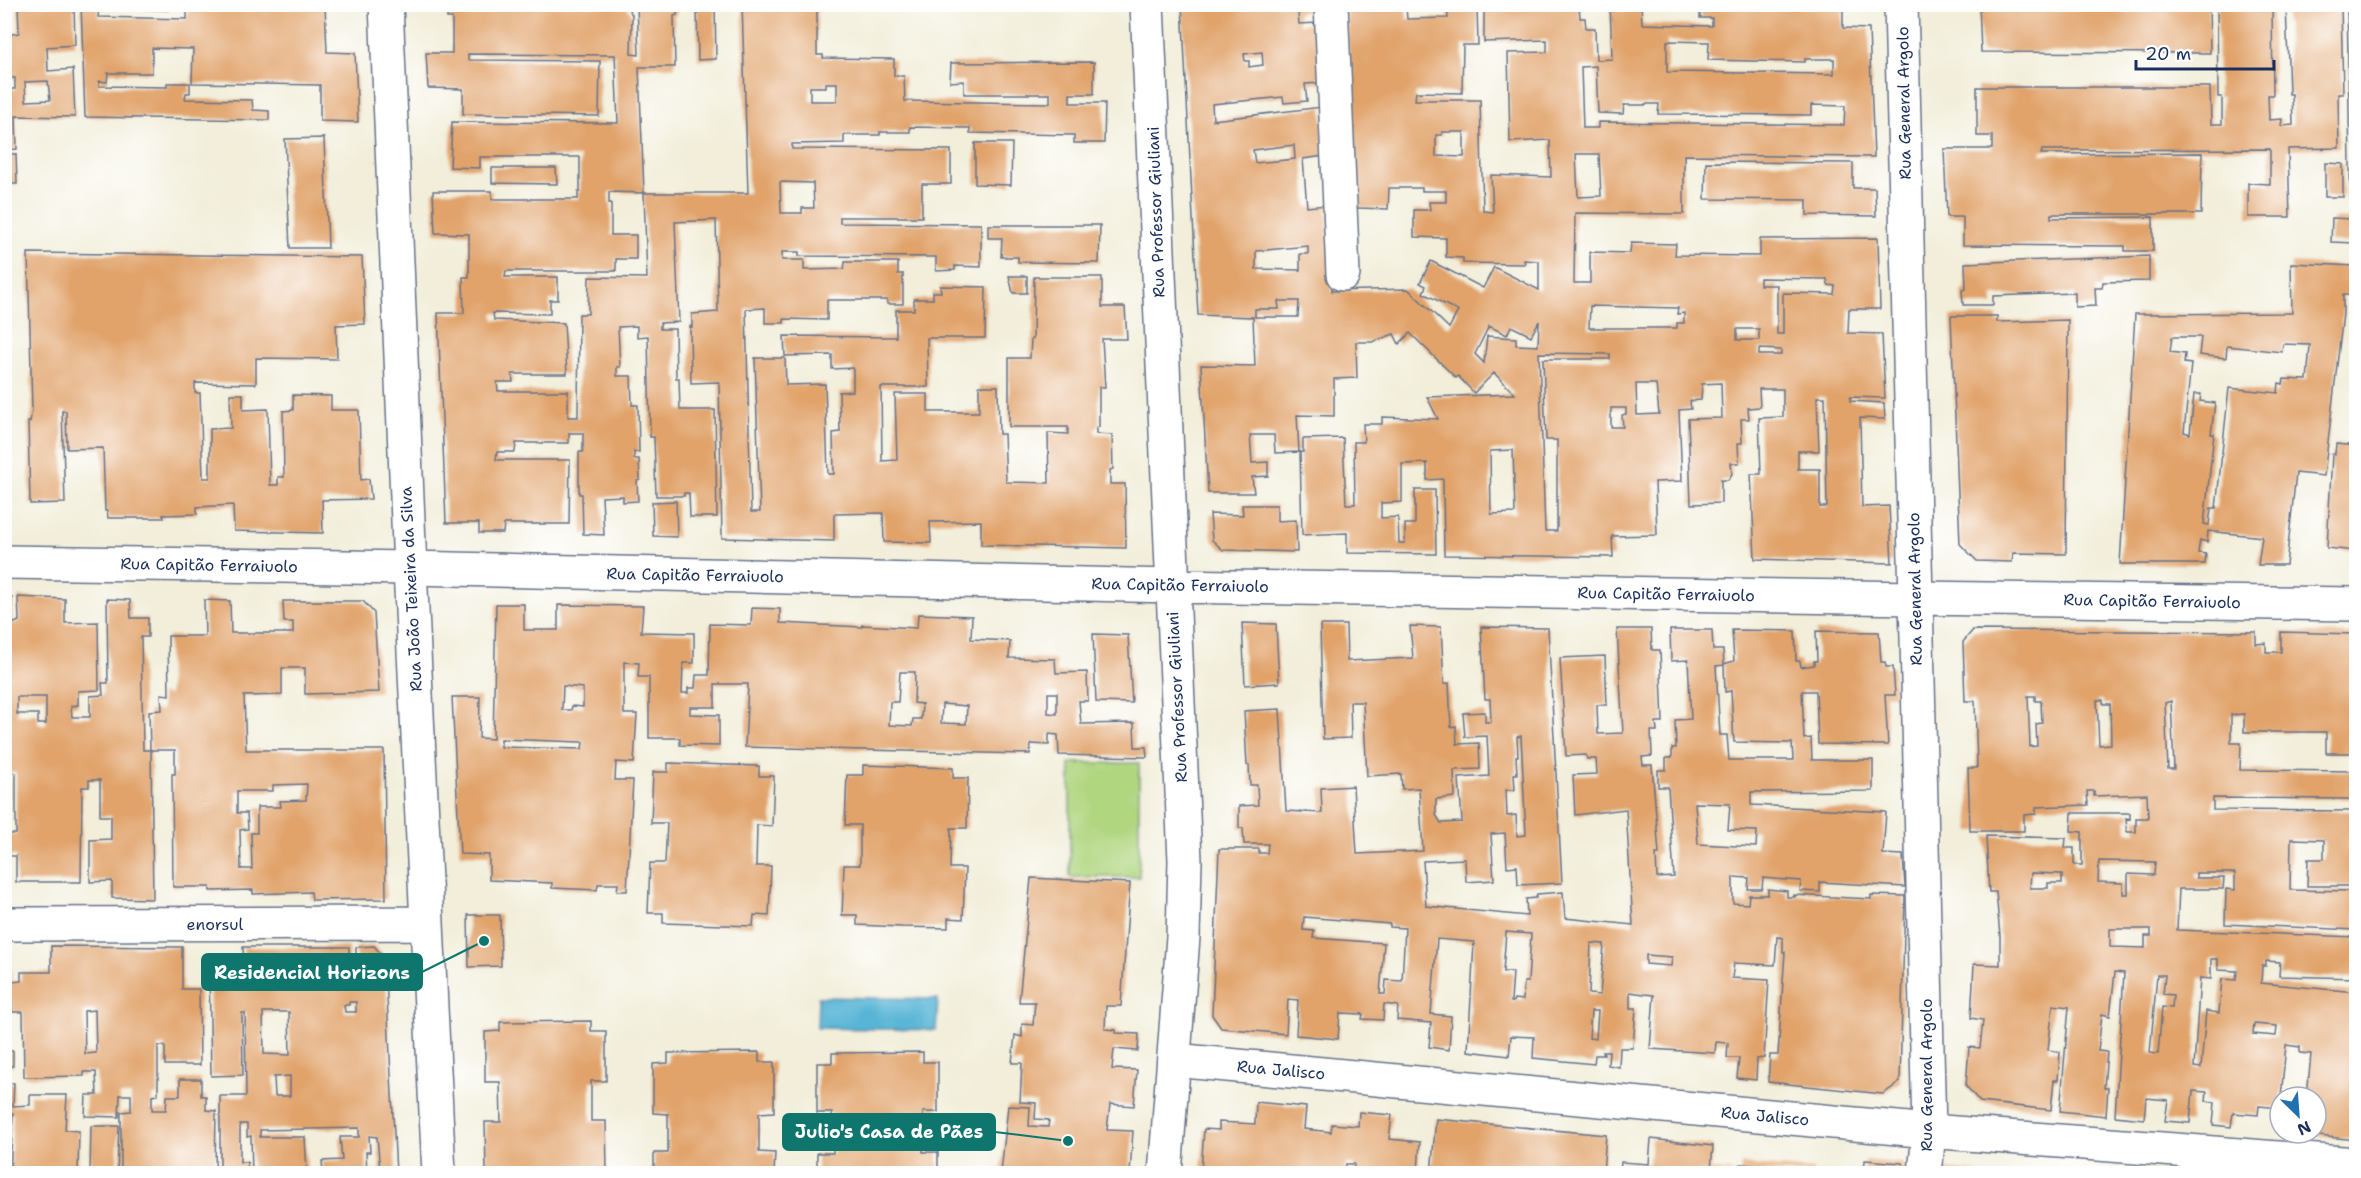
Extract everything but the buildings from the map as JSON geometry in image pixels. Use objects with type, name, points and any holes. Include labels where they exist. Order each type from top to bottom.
[{"type":"street","name":"Rua João Teixeira da Silva","points":[[386,4],[439,1173]]},
{"type":"street","name":"Rua Professor Giuliani","points":[[1147,4],[1185,860],[1183,937],[1165,1173]]},
{"type":"street","points":[[1331,4],[1342,274]]},
{"type":"street","name":"Rua General Argolo","points":[[1901,4],[1929,1131],[1925,1173]]},
{"type":"street","name":"Rua Capitão Ferraiuolo","points":[[4,562],[410,568],[1172,586],[2356,604]]},
{"type":"street","name":"enorsul","points":[[4,924],[426,923]]},
{"type":"street","name":"Rua Jalisco","points":[[1174,1060],[1929,1131],[2356,1164]]},
{"type":"green space","points":[[1070,763],[1139,763],[1139,877],[1070,877]]},
{"type":"water","points":[[818,997],[938,999],[936,1030],[817,1028]]},
{"type":"place","name":"Residencial Horizons","points":[[484,941]]},
{"type":"place","name":"Julio's Casa de Pães","points":[[1068,1141]]}]
